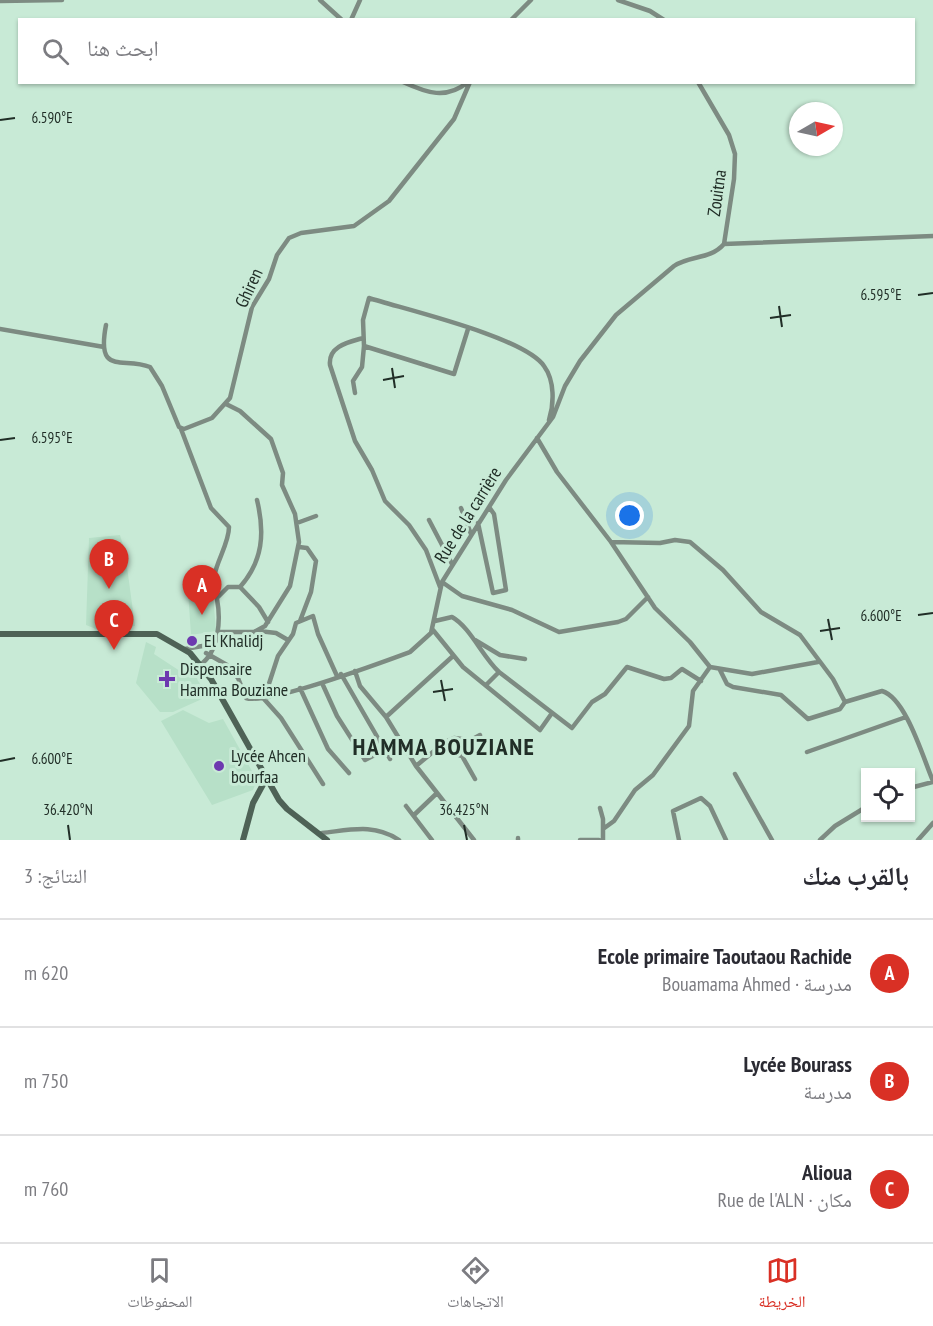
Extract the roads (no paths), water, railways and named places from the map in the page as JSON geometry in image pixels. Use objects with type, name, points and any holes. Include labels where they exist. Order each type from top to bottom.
[{"type":"main road","points":[[0,634],[158,634],[185,649],[211,679],[266,779],[287,810],[321,833],[327,840]]},
{"type":"main road","points":[[243,840],[253,803],[266,779]]},
{"type":"street","points":[[0,1],[62,0]]},
{"type":"street","points":[[320,0],[340,18]]},
{"type":"street","points":[[352,18],[360,0]]},
{"type":"street","points":[[513,18],[531,0]]},
{"type":"street","points":[[618,0],[643,8],[660,18]]},
{"type":"street","points":[[407,84],[423,92],[443,95],[459,90],[466,84]]},
{"type":"street","name":"Ghiren","points":[[226,404],[230,398],[252,307],[285,243],[295,234],[354,226],[389,201],[454,119],[468,84]]},
{"type":"street","name":"Zouitna","points":[[699,84],[729,135],[735,154],[734,179],[724,244]]},
{"type":"street","points":[[724,244],[933,236]]},
{"type":"street","name":"Rue de la carrière","points":[[433,630],[441,585],[452,564],[506,480],[547,426],[568,379],[616,315],[681,261],[705,256],[724,244]]},
{"type":"street","points":[[355,393],[353,381],[362,367],[363,320],[369,298],[518,346],[544,365],[550,378],[552,399],[547,426]]},
{"type":"street","points":[[106,325],[107,356],[117,364],[139,364],[150,367],[181,429],[211,508],[230,527],[213,580],[213,589],[217,598],[218,632],[209,654],[200,666]]},
{"type":"street","points":[[0,329],[105,347]]},
{"type":"street","points":[[364,346],[454,374],[468,329]]},
{"type":"street","points":[[363,338],[335,349],[329,359],[330,365],[355,441],[372,470],[385,501],[409,525],[426,550],[441,585],[462,596],[512,610],[559,632],[626,619],[648,597]]},
{"type":"street","points":[[181,429],[212,418],[226,404],[240,411],[271,439],[283,473],[282,485],[297,523],[298,547],[290,586],[268,622],[259,631]]},
{"type":"street","points":[[537,438],[557,472],[611,542],[648,597],[710,667],[720,670],[766,673],[818,662]]},
{"type":"street","points":[[240,587],[254,566],[262,542],[262,523],[256,500]]},
{"type":"street","points":[[478,523],[493,593],[503,592],[506,590],[495,520],[489,507]]},
{"type":"street","points":[[461,508],[471,534]]},
{"type":"street","points":[[297,523],[316,516]]},
{"type":"street","points":[[429,520],[452,564]]},
{"type":"street","points":[[611,542],[660,543],[681,540],[690,542],[723,570],[760,612],[800,635],[818,662],[833,679],[845,702]]},
{"type":"street","points":[[298,547],[307,548],[316,561],[311,592],[300,621]]},
{"type":"street","points":[[217,598],[228,587],[240,587],[259,607],[268,622]]},
{"type":"street","points":[[264,699],[278,656],[293,634],[296,623],[313,616],[318,634],[339,675],[390,759]]},
{"type":"street","points":[[435,621],[455,618],[475,640],[500,654],[525,659]]},
{"type":"street","points":[[194,658],[209,654],[227,665],[238,678],[246,698],[264,699],[322,683],[339,675],[410,652],[428,638],[433,630],[453,656],[540,729],[552,713]]},
{"type":"street","points":[[218,632],[259,631],[276,633],[288,640]]},
{"type":"street","points":[[475,640],[478,649],[499,672],[572,728],[587,707],[605,694],[627,667],[664,679],[670,678],[682,669],[701,681]]},
{"type":"street","points":[[185,649],[214,644]]},
{"type":"street","points":[[386,717],[453,656]]},
{"type":"street","points":[[603,829],[614,821],[635,790],[653,775],[689,726],[691,699],[710,667]]},
{"type":"street","points":[[720,670],[728,684],[733,687],[781,695],[808,719],[840,709],[845,702],[882,691],[893,696],[906,717],[933,781],[915,786]]},
{"type":"street","points":[[355,671],[360,686],[386,717],[416,766],[474,840]]},
{"type":"street","points":[[486,685],[499,672]]},
{"type":"street","points":[[322,683],[337,716],[365,760],[402,741]]},
{"type":"street","points":[[300,688],[328,749],[349,773]]},
{"type":"street","points":[[264,699],[281,718],[323,784]]},
{"type":"street","points":[[807,752],[906,717]]},
{"type":"street","points":[[416,766],[445,742],[454,738],[471,741],[480,735]]},
{"type":"street","points":[[445,742],[450,752],[462,756],[475,778]]},
{"type":"street","points":[[735,774],[772,840]]},
{"type":"street","points":[[414,815],[436,794]]},
{"type":"street","points":[[679,840],[673,811],[701,798],[710,806],[726,840]]},
{"type":"street","points":[[406,806],[432,840]]},
{"type":"street","points":[[580,840],[601,840],[603,829],[600,808]]},
{"type":"street","points":[[820,840],[835,826],[861,810]]},
{"type":"street","points":[[918,840],[933,823]]},
{"type":"street","points":[[321,833],[366,828],[377,829],[399,840]]},
{"type":"place","name":"Lycée Bourass","points":[[109,589]]},
{"type":"place","name":"Ecole primaire Taoutaou Rachide","points":[[202,615]]},
{"type":"place","name":"El Khalidj","points":[[192,641]]},
{"type":"place","name":"Alioua","points":[[114,650]]},
{"type":"place","name":"Dispensaire Hamma Bouziane","points":[[167,679]]},
{"type":"place","name":"Lycée Ahcen bourfaa","points":[[219,766]]},
{"type":"district","name":"HAMMA BOUZIANE","points":[[444,747]]}]
